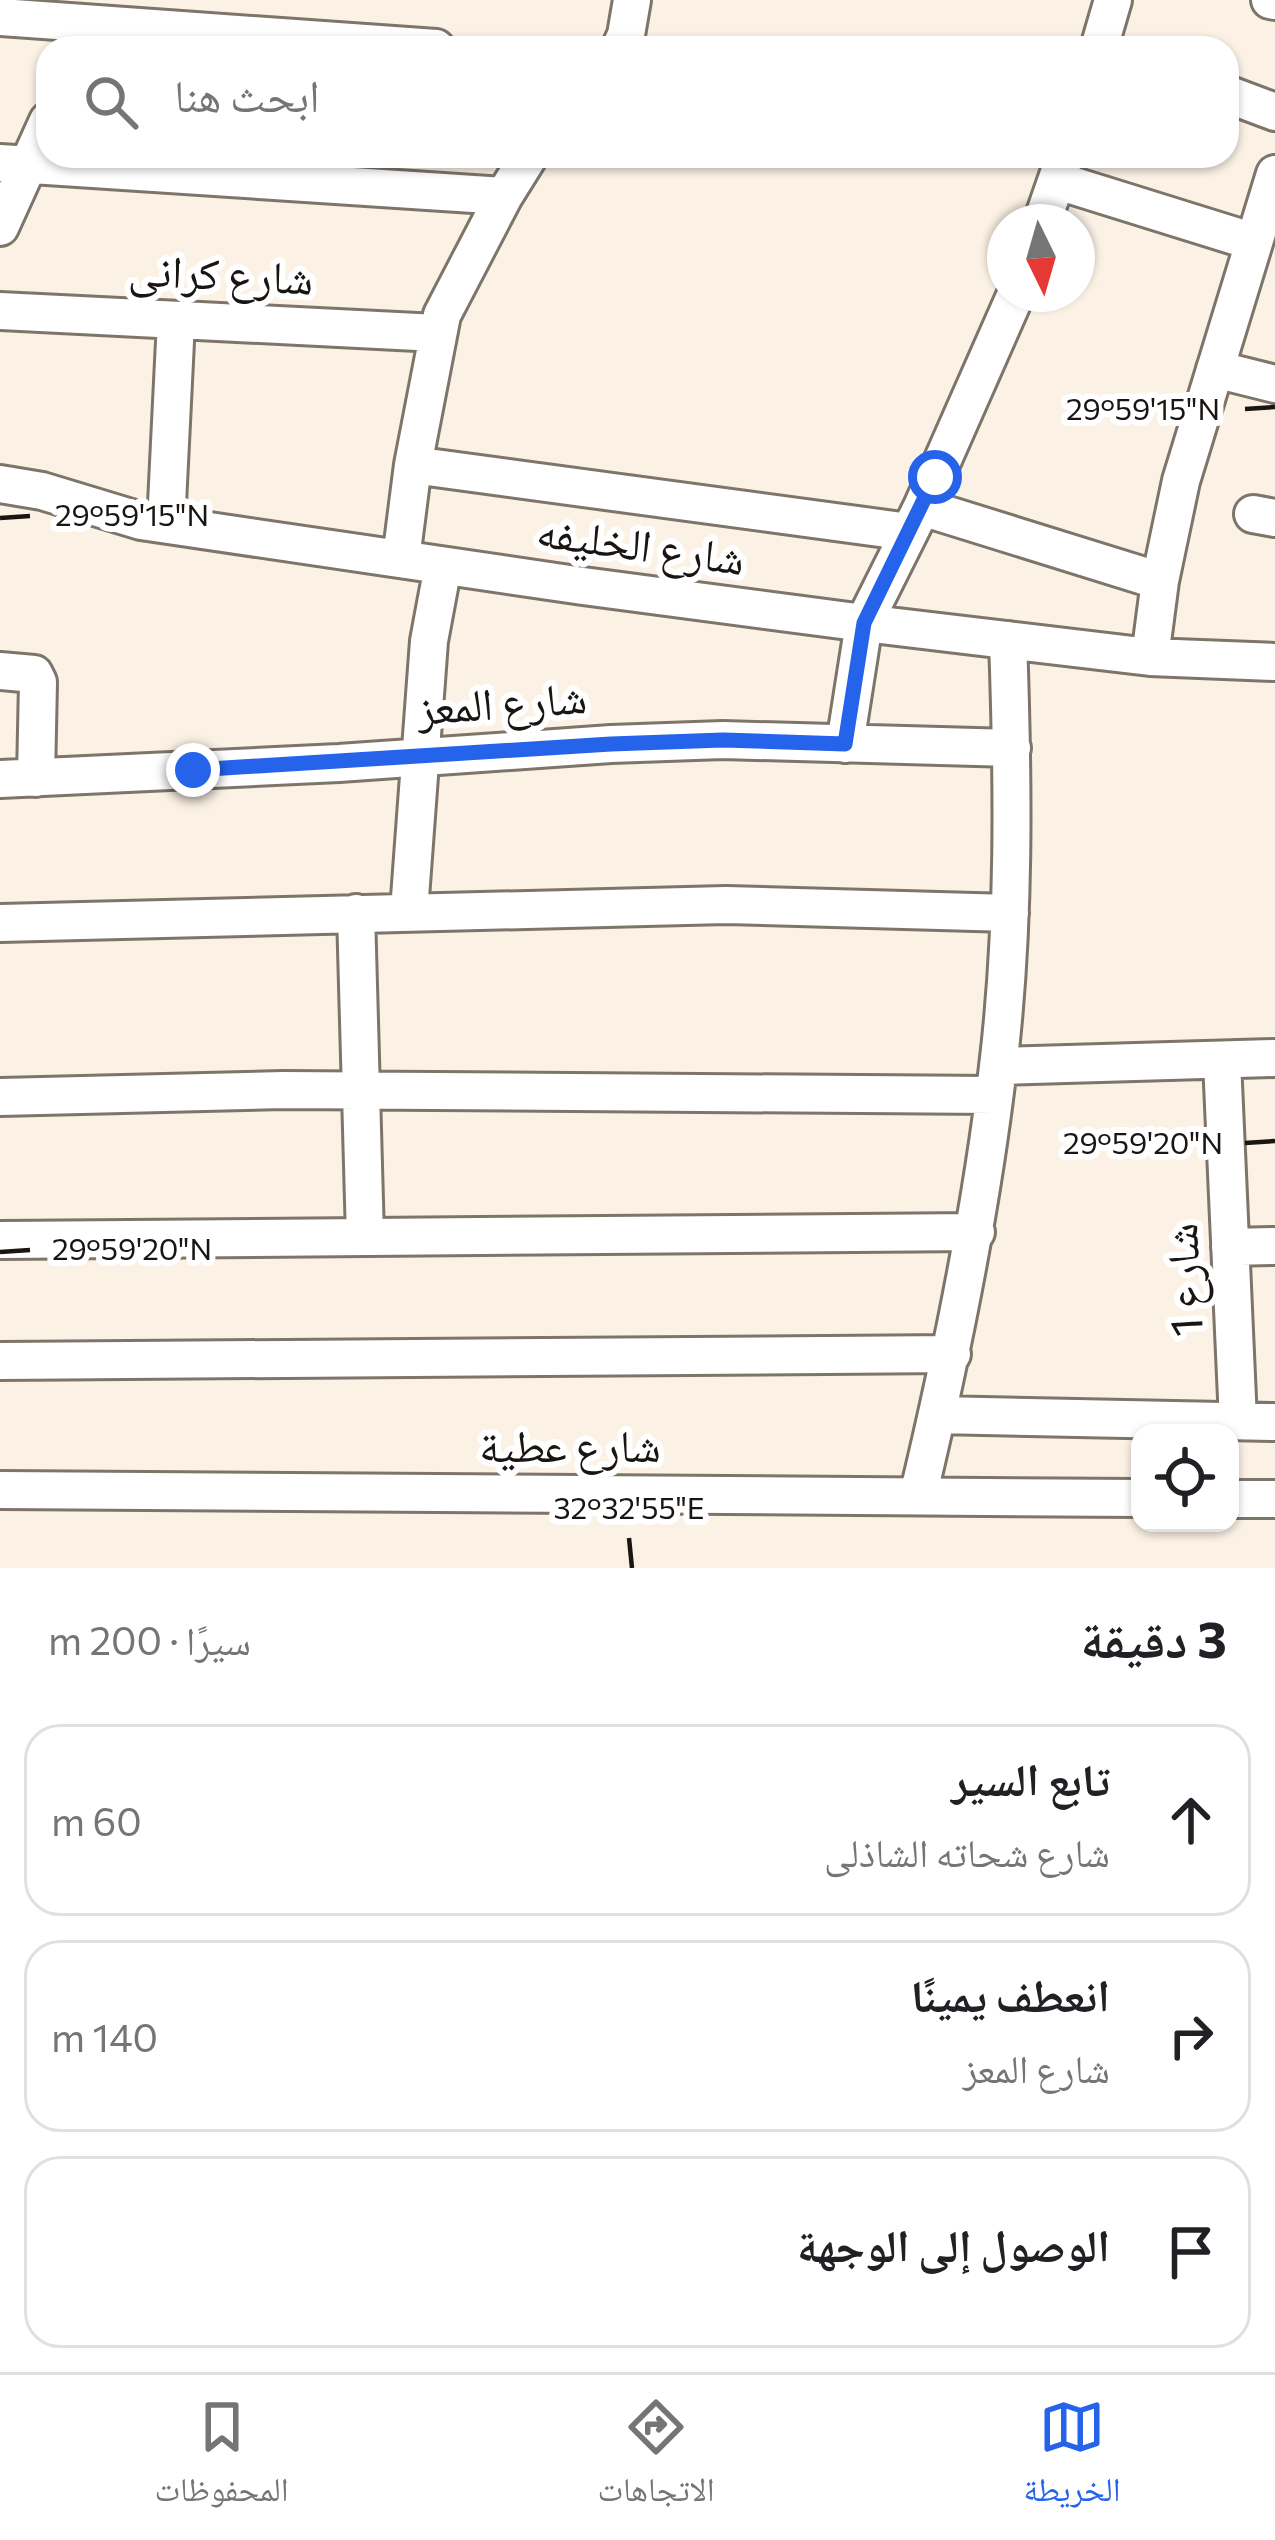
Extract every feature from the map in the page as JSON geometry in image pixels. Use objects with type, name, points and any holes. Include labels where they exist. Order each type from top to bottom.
[{"type":"street","points":[[626,36],[632,0]]},
{"type":"street","points":[[1103,36],[1113,0]]},
{"type":"street","points":[[0,17],[262,36]]},
{"type":"street","points":[[1239,98],[1275,112]]},
{"type":"street","points":[[0,227],[15,164],[36,137]]},
{"type":"street","points":[[76,168],[504,196]]},
{"type":"street","points":[[401,559],[436,333],[451,296],[522,168]]},
{"type":"street","points":[[1049,204],[1062,168],[1254,242]]},
{"type":"street","points":[[1150,657],[1181,481],[1275,174]]},
{"type":"street","name":"شارع كرانى","points":[[0,311],[436,333]]},
{"type":"street","points":[[845,744],[864,623],[1008,312]]},
{"type":"street","points":[[166,524],[176,321]]},
{"type":"street","points":[[1215,369],[1275,384]]},
{"type":"street","points":[[413,465],[915,519],[1160,580]]},
{"type":"street","name":"شارع الخليفه","points":[[0,484],[42,491],[141,521],[443,566],[1150,657],[1275,662]]},
{"type":"street","points":[[409,911],[429,641],[443,566]]},
{"type":"street","points":[[918,1496],[976,1232],[996,1080],[1010,913],[1008,640]]},
{"type":"street","points":[[0,671],[34,674],[38,682],[18,779]]},
{"type":"street","name":"شارع المعز","points":[[18,779],[723,740],[1012,748]]},
{"type":"street","points":[[0,923],[726,904],[1010,913]]},
{"type":"street","points":[[356,913],[365,1237]]},
{"type":"street","points":[[0,1096],[996,1080],[1275,1058]]},
{"type":"street","name":"شارع 1","points":[[1222,1061],[1238,1421]]},
{"type":"street","points":[[0,1240],[976,1232]]},
{"type":"street","points":[[1230,1247],[1275,1246]]},
{"type":"street","points":[[0,1361],[952,1354]]},
{"type":"street","points":[[938,1415],[1275,1422]]},
{"type":"street","name":"شارع عطية","points":[[0,1490],[1131,1498]]},
{"type":"street","points":[[1239,1499],[1275,1499]]},
{"type":"route","points":[[193,770],[611,744],[723,740],[845,744],[864,623],[935,477]]}]
